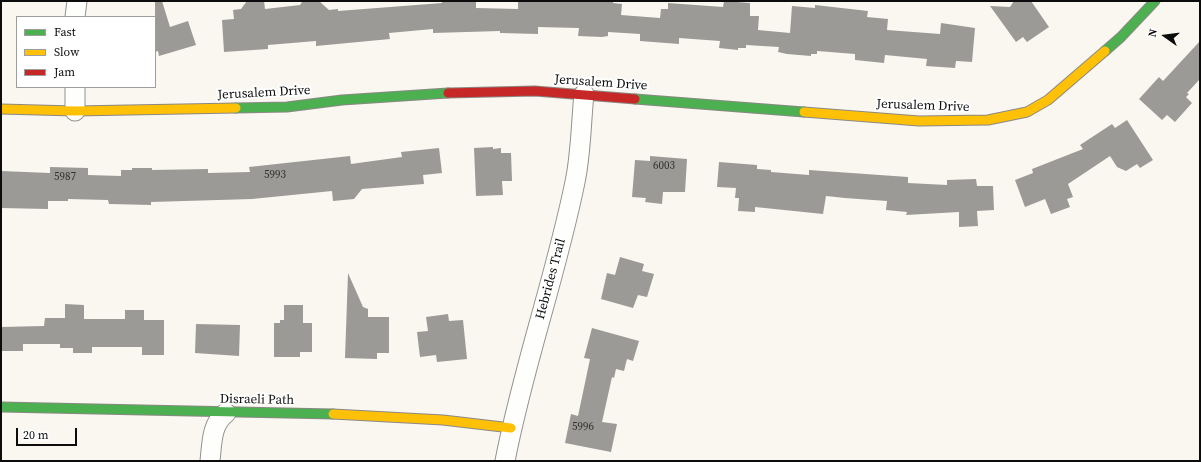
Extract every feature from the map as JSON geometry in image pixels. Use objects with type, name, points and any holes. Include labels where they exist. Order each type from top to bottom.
[{"type":"street","points":[[75,16],[77,1]]},
{"type":"street","name":"Jerusalem Drive","points":[[1,109],[75,111],[287,107],[342,100],[455,92],[535,91],[919,121],[988,120],[1027,112],[1048,100],[1121,37],[1155,1]]},
{"type":"street","points":[[75,88],[75,111]]},
{"type":"street","name":"Hebrides Trail","points":[[505,461],[511,428],[559,252],[576,180],[584,94]]},
{"type":"street","name":"Disraeli Path","points":[[1,407],[226,413],[236,411],[328,415],[374,414],[484,424],[511,428]]},
{"type":"street","points":[[210,461],[214,429],[218,419],[226,413]]},
{"type":"building","points":[[155,1],[162,1],[170,27],[188,21],[196,45],[159,56],[158,51],[156,52]]},
{"type":"building","points":[[247,1],[264,1],[265,9],[300,5],[302,2],[319,1],[329,10],[338,9],[338,11],[442,3],[442,1],[476,1],[476,8],[518,9],[518,1],[613,1],[613,3],[622,4],[621,15],[660,18],[661,9],[668,9],[668,3],[723,7],[724,1],[750,3],[750,16],[759,16],[758,30],[790,33],[792,6],[815,8],[815,5],[868,11],[867,17],[888,19],[887,30],[940,34],[941,23],[975,28],[972,62],[956,61],[955,68],[926,66],[927,59],[885,55],[884,63],[855,60],[855,54],[817,51],[817,54],[811,54],[811,56],[778,52],[779,47],[746,45],[746,48],[738,48],[738,50],[719,48],[720,41],[679,38],[679,44],[640,41],[640,34],[608,32],[608,36],[602,37],[578,36],[579,28],[538,27],[538,34],[500,33],[500,31],[433,33],[433,29],[389,33],[390,39],[316,46],[316,41],[268,45],[268,49],[224,52],[222,20],[234,19],[233,10],[241,9]]},
{"type":"building","points":[[1014,1],[1031,1],[1049,27],[1027,42],[1023,37],[1016,42],[990,6],[1010,7]]},
{"type":"building","points":[[1200,41],[1200,79],[1187,93],[1189,94],[1186,97],[1192,103],[1175,122],[1167,115],[1162,120],[1139,99],[1159,77],[1163,81]]},
{"type":"building","points":[[1127,120],[1153,160],[1140,168],[1137,164],[1126,171],[1117,167],[1110,156],[1068,184],[1073,197],[1067,199],[1070,207],[1051,214],[1045,199],[1025,207],[1015,180],[1033,173],[1032,169],[1083,149],[1080,145],[1112,124],[1115,128]]},
{"type":"building","points":[[493,147],[493,149],[501,148],[501,153],[511,153],[512,181],[502,181],[503,195],[476,196],[474,148]]},
{"type":"building","points":[[439,148],[442,173],[423,175],[424,184],[362,189],[354,199],[333,201],[332,191],[252,199],[151,202],[151,205],[109,204],[108,200],[68,199],[68,201],[48,201],[48,209],[1,208],[1,171],[50,173],[50,167],[88,168],[88,175],[121,176],[121,170],[132,170],[132,168],[152,168],[152,170],[208,169],[208,173],[250,172],[249,167],[350,156],[351,164],[402,157],[401,152]]},
{"type":"building","points":[[650,156],[687,159],[685,192],[663,192],[662,204],[645,202],[646,198],[632,197],[635,160],[650,161]]},
{"type":"building","points":[[719,162],[757,165],[757,169],[771,170],[771,172],[809,175],[809,170],[908,177],[908,183],[947,185],[947,180],[976,179],[977,186],[993,186],[994,210],[977,211],[978,226],[959,227],[959,212],[906,215],[907,212],[886,210],[887,201],[826,196],[823,214],[755,207],[755,212],[738,211],[739,198],[735,198],[736,188],[717,187]]},
{"type":"building","points":[[620,257],[644,264],[642,271],[654,274],[647,297],[638,295],[633,308],[601,299],[607,273],[615,275]]},
{"type":"building","points":[[348,273],[363,307],[368,309],[368,317],[389,317],[389,353],[377,353],[377,359],[345,358]]},
{"type":"building","points":[[65,304],[84,305],[84,319],[125,319],[125,310],[144,310],[144,320],[164,320],[164,355],[142,355],[142,347],[92,347],[92,353],[73,353],[73,348],[60,348],[60,344],[23,344],[23,351],[1,351],[1,327],[44,326],[45,318],[65,318]]},
{"type":"building","points":[[284,305],[303,305],[303,323],[312,323],[312,352],[300,352],[300,357],[274,357],[274,323],[280,323],[280,320],[284,320]]},
{"type":"building","points":[[448,314],[449,321],[463,320],[467,359],[437,362],[436,355],[420,357],[417,332],[428,331],[426,317]]},
{"type":"building","points":[[196,324],[240,325],[239,356],[195,353]]},
{"type":"building","points":[[592,328],[639,341],[633,361],[627,359],[624,371],[616,369],[614,378],[612,377],[602,422],[617,424],[611,452],[565,443],[571,414],[578,416],[590,359],[584,358]]},
{"type":"traffic: fast","points":[[1105,51],[1121,37],[1155,1]]},
{"type":"traffic: fast","points":[[236,108],[287,107],[342,100],[448,93]]},
{"type":"traffic: fast","points":[[635,99],[804,112]]},
{"type":"traffic: fast","points":[[1,407],[333,414]]},
{"type":"traffic: slow","points":[[804,112],[919,121],[988,120],[1027,112],[1048,100],[1105,51]]},
{"type":"traffic: slow","points":[[1,109],[75,111],[236,108]]},
{"type":"traffic: slow","points":[[333,414],[443,420],[511,428]]},
{"type":"traffic: jam","points":[[448,93],[535,91],[635,99]]}]
